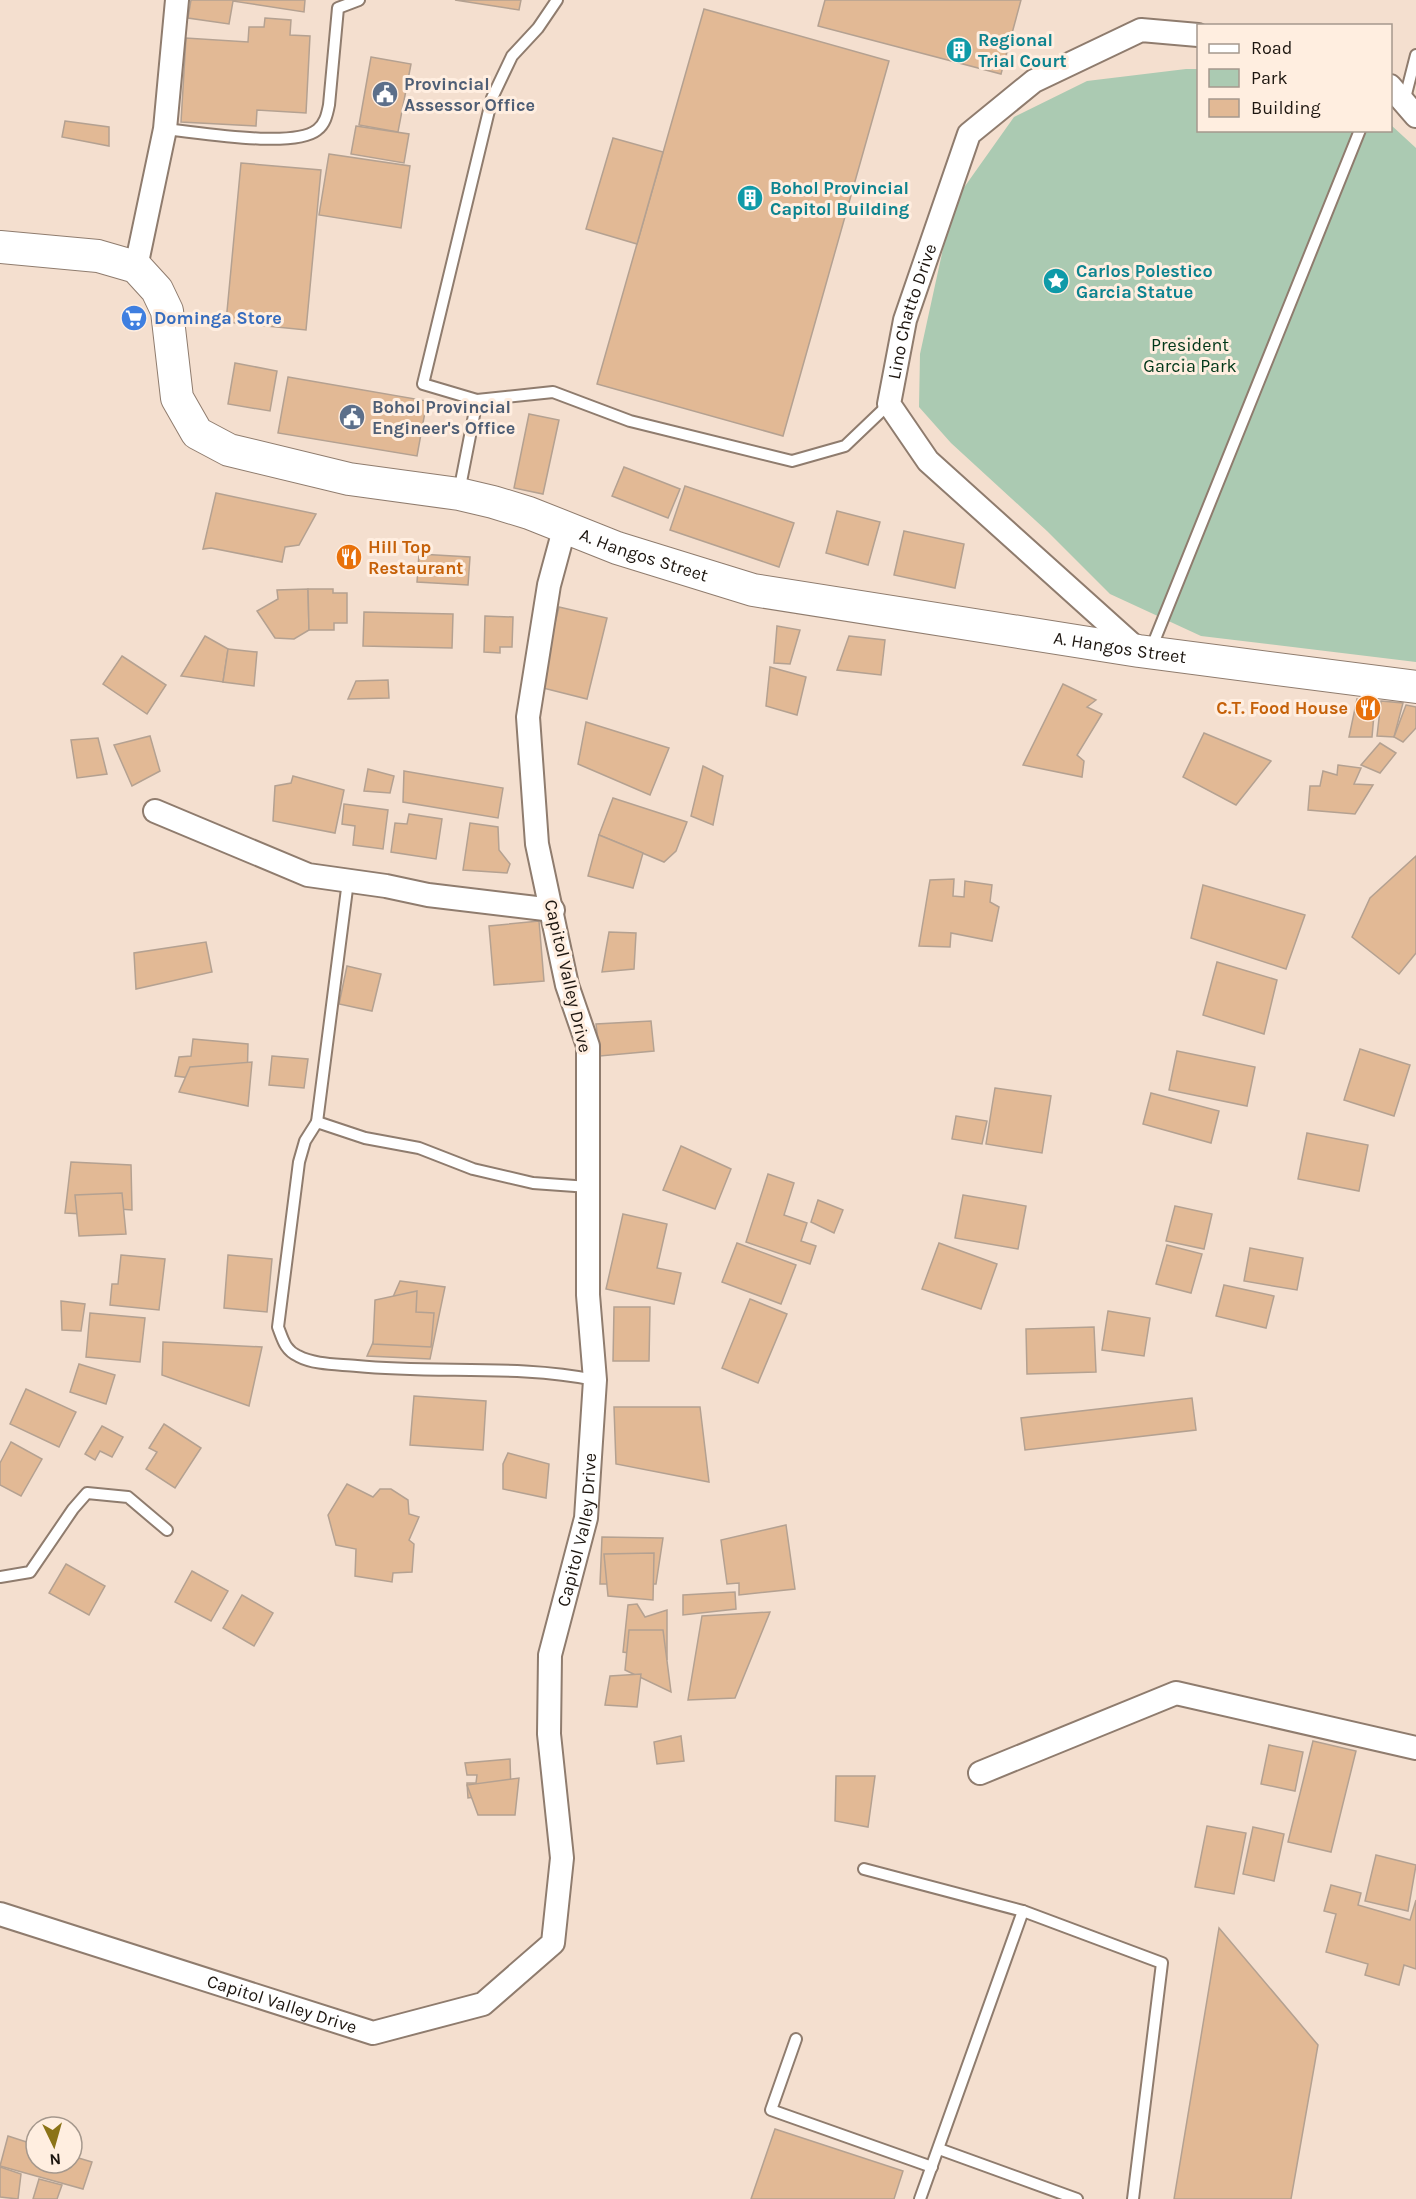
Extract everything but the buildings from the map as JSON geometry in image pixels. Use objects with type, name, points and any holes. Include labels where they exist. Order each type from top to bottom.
[{"type":"street","points":[[0,247],[98,256],[136,267],[165,129],[177,0]]},
{"type":"street","name":"Lino Chatto Drive","points":[[1144,651],[928,460],[890,404],[905,320],[969,134],[1034,81],[1141,30],[1197,35]]},
{"type":"street","name":"A. Hangos Street","points":[[136,267],[157,290],[166,311],[177,398],[197,433],[229,450],[349,479],[459,494],[530,513],[617,548],[753,590],[1144,651],[1416,687]]},
{"type":"street","name":"Capitol Valley Drive","points":[[0,1914],[373,2033],[483,2004],[553,1943],[562,1858],[549,1734],[550,1656],[586,1518],[595,1380],[588,1295],[588,1046],[567,985],[553,910],[537,844],[528,717],[549,585],[565,526]]},
{"type":"street","points":[[155,811],[308,875],[428,895],[553,910]]},
{"type":"street","points":[[980,1773],[1176,1693],[1416,1748]]},
{"type":"lane","points":[[165,129],[277,140],[317,131],[326,120],[329,105],[338,8],[358,0]]},
{"type":"lane","points":[[557,0],[538,28],[512,56],[492,98],[423,384],[477,400],[552,392],[630,421],[792,461],[845,446],[890,404]]},
{"type":"lane","points":[[1404,102],[1416,55]]},
{"type":"lane","points":[[1144,651],[1359,132]]},
{"type":"lane","points":[[459,494],[477,400]]},
{"type":"lane","points":[[348,881],[317,1122],[302,1152],[293,1209],[278,1327],[288,1350],[300,1358],[317,1362],[393,1370],[555,1372],[595,1380]]},
{"type":"lane","points":[[317,1122],[365,1138],[419,1148],[473,1169],[533,1182],[589,1188]]},
{"type":"lane","points":[[0,1577],[30,1572],[73,1509],[87,1493],[128,1497],[167,1530]]},
{"type":"lane","points":[[864,1869],[1023,1911],[1162,1963],[1133,2199]]},
{"type":"lane","points":[[920,2199],[1023,1911]]},
{"type":"lane","points":[[796,2038],[771,2110],[932,2167]]},
{"type":"lane","points":[[939,2149],[1077,2199]]},
{"type":"green space","name":"President Garcia Park","points":[[1197,69],[1197,132],[1392,132],[1392,126],[1416,148],[1416,662],[1201,636],[1110,594],[1047,531],[951,443],[919,407],[920,354],[953,203],[1014,117],[1087,81]]},
{"type":"place","name":"Regional Trial Court","points":[[959,50]]},
{"type":"place","name":"Provincial Assessor Office","points":[[385,94]]},
{"type":"place","name":"Bohol Provincial Capitol Building","points":[[750,198]]},
{"type":"place","name":"Carlos Polestico Garcia Statue","points":[[1056,281]]},
{"type":"place","name":"Dominga Store","points":[[134,318]]},
{"type":"place","name":"Bohol Provincial Engineer's Office","points":[[352,417]]},
{"type":"place","name":"Hill Top Restaurant","points":[[349,557]]},
{"type":"place","name":"C.T. Food House","points":[[1368,708]]}]
